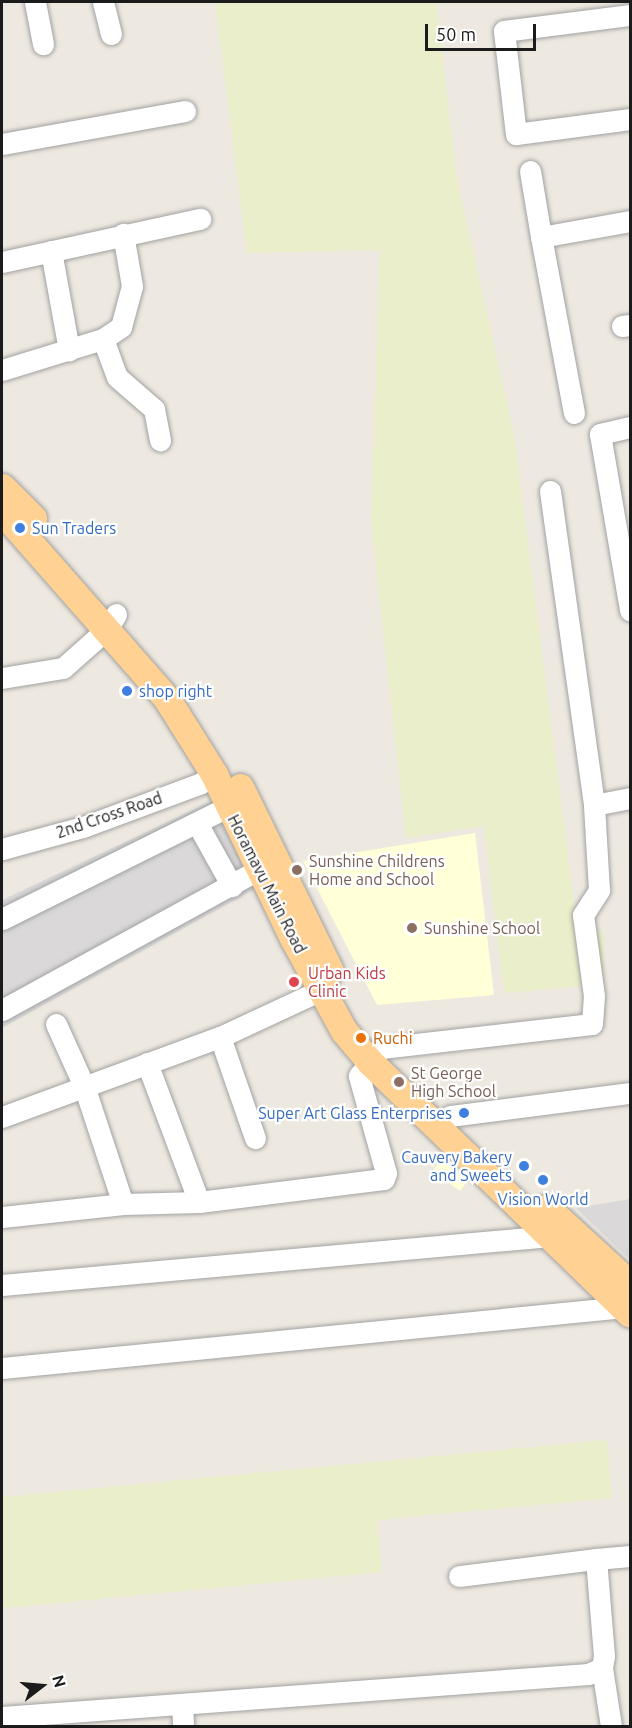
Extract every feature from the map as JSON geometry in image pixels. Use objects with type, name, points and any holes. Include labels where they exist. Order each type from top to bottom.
[{"type":"main road","name":"Horamavu Main Road","points":[[2,487],[112,621],[167,699],[214,774],[228,807],[268,865],[375,1055],[551,1236],[629,1301]]},
{"type":"main road","name":"Horamavu Main Road","points":[[2,511],[191,704],[225,756],[321,990],[344,1031],[450,1116],[629,1301]]},
{"type":"street","points":[[35,2],[43,45]]},
{"type":"street","points":[[103,2],[111,34]]},
{"type":"street","points":[[630,15],[504,31],[516,135],[630,119]]},
{"type":"street","points":[[2,144],[185,111]]},
{"type":"street","points":[[530,171],[574,413]]},
{"type":"street","points":[[2,262],[200,219]]},
{"type":"street","points":[[541,237],[630,221]]},
{"type":"street","points":[[2,370],[103,339],[122,327],[131,302],[132,286],[123,234]]},
{"type":"street","points":[[51,251],[69,350]]},
{"type":"street","points":[[103,339],[117,377],[154,409],[160,440]]},
{"type":"street","points":[[630,427],[600,434],[630,609]]},
{"type":"street","points":[[2,1217],[123,1204],[199,1202],[384,1179],[386,1173],[359,1076],[375,1055],[592,1024],[594,996],[583,915],[599,890],[594,805],[550,491]]},
{"type":"street","points":[[2,678],[63,668],[112,621]]},
{"type":"street","name":"2nd Cross Road","points":[[2,849],[83,826],[214,774]]},
{"type":"street","points":[[594,805],[630,798]]},
{"type":"street","points":[[2,919],[198,825],[228,807]]},
{"type":"street","points":[[198,825],[232,886]]},
{"type":"street","points":[[2,1010],[268,865]]},
{"type":"street","points":[[2,1117],[220,1037],[321,990]]},
{"type":"street","points":[[56,1024],[84,1086],[123,1204]]},
{"type":"street","points":[[220,1037],[255,1138]]},
{"type":"street","points":[[147,1063],[199,1202]]},
{"type":"street","points":[[450,1116],[630,1093]]},
{"type":"street","points":[[2,1285],[551,1236]]},
{"type":"street","points":[[2,1368],[629,1301]]},
{"type":"street","points":[[459,1576],[630,1556]]},
{"type":"street","points":[[596,1559],[604,1656],[602,1668],[611,1726]]},
{"type":"street","points":[[2,1717],[588,1674],[602,1668]]},
{"type":"street","points":[[182,1704],[183,1726]]},
{"type":"shaded area","points":[[215,2],[436,2],[457,180],[514,435],[577,925],[604,932],[604,984],[504,993],[484,826],[406,838],[371,520],[380,250],[247,253]]},
{"type":"shaded area","points":[[212,801],[257,888],[2,1028],[2,900]]},
{"type":"shaded area","name":"Sunshine School","points":[[475,833],[494,995],[377,1005],[303,861]]},
{"type":"shaded area","points":[[445,1153],[473,1172],[460,1191],[432,1172]]},
{"type":"shaded area","points":[[630,1199],[630,1260],[576,1208]]},
{"type":"shaded area","points":[[607,1440],[612,1498],[377,1520],[382,1572],[4,1608],[2,1497]]},
{"type":"place","name":"Sun Traders","points":[[20,528]]},
{"type":"place","name":"shop right","points":[[127,691]]},
{"type":"place","name":"Sunshine Childrens Home and School","points":[[297,870]]},
{"type":"place","name":"Sunshine School","points":[[412,928]]},
{"type":"place","name":"Urban Kids Clinic","points":[[294,982]]},
{"type":"place","name":"Ruchi","points":[[361,1038]]},
{"type":"place","name":"St George High School","points":[[399,1082]]},
{"type":"place","name":"Super Art Glass Enterprises","points":[[464,1113]]},
{"type":"place","name":"Cauvery Bakery and Sweets","points":[[524,1166]]},
{"type":"place","name":"Vision World","points":[[543,1180]]}]
